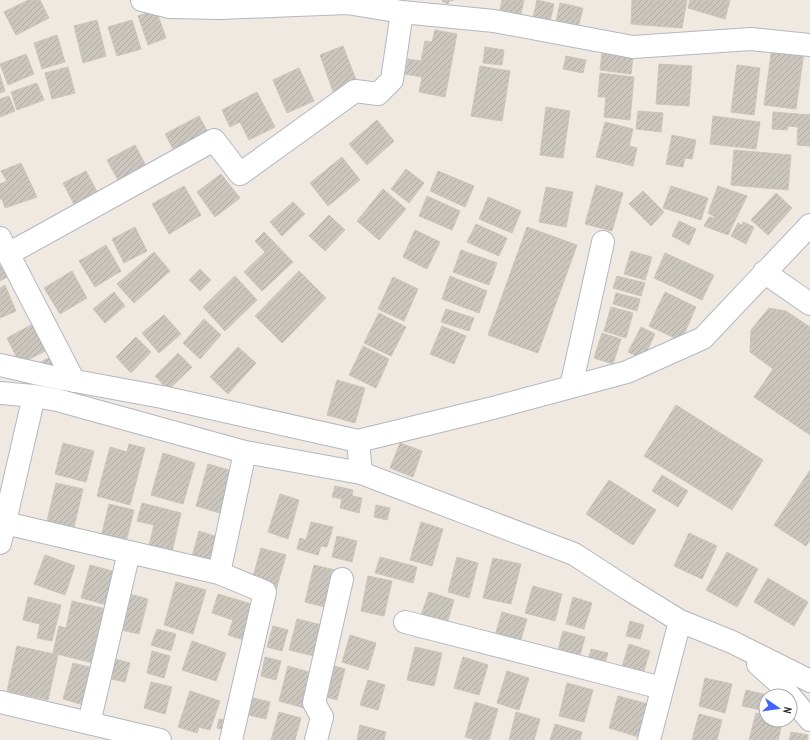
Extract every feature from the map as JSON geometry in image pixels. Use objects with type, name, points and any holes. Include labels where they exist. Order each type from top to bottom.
[{"type":"street","points":[[142,0],[170,7],[220,8],[346,3],[402,12],[494,21],[633,46],[751,39],[810,45]]},
{"type":"street","points":[[74,381],[4,246],[214,140],[240,174],[355,91],[378,94],[392,80],[402,12]]},
{"type":"street","points":[[0,365],[74,381],[162,397],[358,441],[489,409],[627,372],[703,338],[810,225]]},
{"type":"street","points":[[571,387],[603,242]]},
{"type":"street","points":[[764,272],[810,304]]},
{"type":"street","points":[[0,393],[57,400],[245,452],[361,473],[574,554],[680,621],[732,642],[810,681]]},
{"type":"street","points":[[34,396],[2,530],[129,552],[219,573],[265,592],[231,740]]},
{"type":"street","points":[[358,441],[361,473]]},
{"type":"street","points":[[219,573],[245,452]]},
{"type":"street","points":[[89,723],[129,552]]},
{"type":"street","points":[[316,740],[322,717],[314,704],[342,579]]},
{"type":"street","points":[[649,740],[680,621]]},
{"type":"street","points":[[405,622],[662,688]]},
{"type":"street","points":[[732,642],[778,682],[810,720]]},
{"type":"street","points":[[0,702],[160,740]]},
{"type":"building","points":[[28,0],[40,0],[49,18],[16,35],[4,12]]},
{"type":"building","points":[[442,0],[450,0],[448,4]]},
{"type":"building","points":[[502,0],[524,0],[521,14],[500,10]]},
{"type":"building","points":[[537,0],[554,4],[550,21],[533,18]]},
{"type":"building","points":[[632,0],[687,0],[682,28],[631,24]]},
{"type":"building","points":[[690,0],[730,0],[725,19],[688,8]]},
{"type":"building","points":[[560,3],[583,8],[578,28],[556,22]]},
{"type":"building","points":[[156,10],[166,38],[148,45],[138,16]]},
{"type":"building","points":[[97,20],[106,56],[83,63],[74,26]]},
{"type":"building","points":[[132,20],[141,49],[117,56],[108,27]]},
{"type":"building","points":[[435,30],[457,34],[445,97],[419,92],[422,77],[405,74],[408,59],[421,61],[425,41],[432,42]]},
{"type":"building","points":[[57,35],[65,62],[42,69],[34,43]]},
{"type":"building","points":[[343,46],[358,85],[334,94],[320,55]]},
{"type":"building","points":[[485,47],[504,50],[502,65],[483,63]]},
{"type":"building","points":[[772,48],[804,52],[796,109],[764,105]]},
{"type":"building","points":[[602,53],[633,57],[631,74],[600,70]]},
{"type":"building","points":[[26,54],[34,74],[8,85],[0,64]]},
{"type":"building","points":[[566,56],[586,60],[583,73],[563,69]]},
{"type":"building","points":[[659,64],[692,66],[689,106],[656,104]]},
{"type":"building","points":[[737,65],[760,68],[754,115],[731,112]]},
{"type":"building","points":[[480,66],[510,71],[502,121],[471,116]]},
{"type":"building","points":[[68,67],[75,93],[52,99],[45,73]]},
{"type":"building","points":[[299,68],[314,101],[287,113],[273,80]]},
{"type":"building","points":[[600,73],[634,77],[630,120],[604,117],[606,97],[598,97]]},
{"type":"building","points":[[0,75],[5,91],[0,93]]},
{"type":"building","points":[[37,83],[44,100],[17,110],[11,92]]},
{"type":"building","points":[[257,92],[275,127],[249,140],[240,122],[230,127],[222,110]]},
{"type":"building","points":[[9,96],[15,111],[0,117],[0,99]]},
{"type":"building","points":[[546,107],[570,111],[563,158],[540,155]]},
{"type":"building","points":[[638,111],[663,113],[661,132],[636,129]]},
{"type":"building","points":[[773,112],[810,115],[810,146],[797,145],[798,127],[788,126],[787,130],[772,129]]},
{"type":"building","points":[[199,116],[210,136],[176,154],[165,134]]},
{"type":"building","points":[[713,116],[760,122],[756,149],[710,144]]},
{"type":"building","points":[[377,120],[394,141],[367,165],[349,144]]},
{"type":"building","points":[[605,122],[633,129],[629,146],[637,148],[633,166],[596,157]]},
{"type":"building","points":[[672,135],[696,140],[692,159],[685,158],[683,167],[666,164]]},
{"type":"building","points":[[135,145],[146,166],[118,180],[107,160]]},
{"type":"building","points":[[734,150],[791,155],[788,190],[731,185]]},
{"type":"building","points":[[342,157],[360,180],[328,206],[310,183]]},
{"type":"building","points":[[21,163],[37,197],[5,208],[2,199],[0,199],[0,184],[7,181],[1,171]]},
{"type":"building","points":[[406,169],[424,183],[409,203],[391,189]]},
{"type":"building","points":[[86,171],[100,197],[77,210],[63,183]]},
{"type":"building","points":[[438,171],[474,186],[465,207],[430,191]]},
{"type":"building","points":[[221,174],[240,198],[215,217],[197,192]]},
{"type":"building","points":[[596,185],[623,193],[612,231],[585,224]]},
{"type":"building","points":[[184,186],[201,215],[169,234],[152,204]]},
{"type":"building","points":[[671,186],[708,198],[701,220],[663,208]]},
{"type":"building","points":[[718,186],[747,196],[728,235],[704,226],[709,217],[717,218],[708,213]]},
{"type":"building","points":[[546,187],[573,192],[566,227],[539,222]]},
{"type":"building","points":[[383,189],[406,209],[379,240],[357,221]]},
{"type":"building","points":[[643,191],[664,212],[651,226],[629,204]]},
{"type":"building","points":[[776,193],[792,208],[768,235],[751,220]]},
{"type":"building","points":[[427,196],[460,211],[452,230],[419,216]]},
{"type":"building","points":[[488,197],[521,211],[512,233],[479,219]]},
{"type":"building","points":[[293,202],[305,214],[282,236],[270,222]]},
{"type":"building","points":[[329,215],[345,230],[325,251],[309,236]]},
{"type":"building","points":[[679,221],[696,229],[689,245],[672,236]]},
{"type":"building","points":[[743,222],[754,227],[746,244],[731,236],[738,223],[742,225]]},
{"type":"building","points":[[476,224],[507,238],[499,256],[467,242]]},
{"type":"building","points":[[135,227],[147,251],[124,263],[112,239]]},
{"type":"building","points":[[527,227],[577,245],[538,353],[488,335]]},
{"type":"building","points":[[415,230],[440,242],[427,269],[403,257]]},
{"type":"building","points":[[264,232],[293,262],[262,291],[244,272],[265,252],[255,241]]},
{"type":"building","points":[[106,245],[121,271],[95,287],[79,261]]},
{"type":"building","points":[[461,250],[497,263],[489,285],[453,272]]},
{"type":"building","points":[[631,251],[652,257],[645,280],[624,274]]},
{"type":"building","points":[[154,252],[170,271],[134,303],[117,284]]},
{"type":"building","points":[[665,253],[714,275],[702,300],[654,278]]},
{"type":"building","points":[[2,265],[7,277],[0,281],[0,266]]},
{"type":"building","points":[[200,269],[211,280],[200,291],[189,280]]},
{"type":"building","points":[[72,271],[87,298],[60,314],[44,288]]},
{"type":"building","points":[[299,271],[326,298],[282,343],[255,316]]},
{"type":"building","points":[[235,276],[257,300],[225,331],[203,307]]},
{"type":"building","points":[[450,276],[487,291],[479,313],[442,299]]},
{"type":"building","points":[[617,276],[645,283],[641,296],[613,288]]},
{"type":"building","points":[[393,277],[418,289],[404,321],[378,309]]},
{"type":"building","points":[[5,285],[16,311],[0,318],[0,288]]},
{"type":"building","points":[[114,292],[125,306],[105,323],[93,309]]},
{"type":"building","points":[[665,292],[696,307],[681,341],[649,326]]},
{"type":"building","points":[[616,293],[640,299],[637,311],[613,304]]},
{"type":"building","points":[[611,307],[633,313],[626,338],[604,331]]},
{"type":"building","points":[[769,308],[786,311],[810,327],[810,435],[754,397],[773,369],[750,352],[751,330]]},
{"type":"building","points":[[446,309],[474,318],[469,331],[441,322]]},
{"type":"building","points":[[379,313],[406,327],[391,356],[364,343]]},
{"type":"building","points":[[164,315],[181,334],[159,353],[142,333]]},
{"type":"building","points":[[204,319],[221,335],[200,359],[183,343]]},
{"type":"building","points":[[33,324],[47,350],[20,364],[7,338]]},
{"type":"building","points":[[442,326],[466,336],[454,364],[430,354]]},
{"type":"building","points":[[641,327],[655,334],[643,359],[628,352]]},
{"type":"building","points":[[602,333],[621,339],[613,364],[594,358]]},
{"type":"building","points":[[136,337],[151,352],[131,373],[116,357]]},
{"type":"building","points":[[363,346],[389,359],[376,388],[349,375]]},
{"type":"building","points":[[238,347],[256,363],[228,394],[210,377]]},
{"type":"building","points":[[178,353],[192,367],[168,390],[155,376]]},
{"type":"building","points":[[56,354],[65,372],[39,363]]},
{"type":"building","points":[[337,380],[365,388],[355,423],[327,415]]},
{"type":"building","points":[[676,405],[763,460],[732,510],[644,456]]},
{"type":"building","points":[[63,443],[94,451],[86,482],[55,474]]},
{"type":"building","points":[[400,443],[422,451],[413,477],[390,468]]},
{"type":"building","points":[[129,444],[145,448],[130,505],[97,496],[110,447],[127,452]]},
{"type":"building","points":[[163,453],[195,463],[183,504],[151,495]]},
{"type":"building","points":[[208,464],[236,472],[223,514],[196,506]]},
{"type":"building","points":[[810,470],[810,540],[806,546],[774,525]]},
{"type":"building","points":[[662,475],[688,491],[678,507],[652,491]]},
{"type":"building","points":[[609,480],[656,510],[633,545],[586,514]]},
{"type":"building","points":[[56,483],[83,489],[73,531],[46,525]]},
{"type":"building","points":[[335,486],[353,490],[352,496],[362,498],[359,513],[340,508],[342,499],[332,497]]},
{"type":"building","points":[[280,494],[299,500],[288,539],[268,532]]},
{"type":"building","points":[[142,503],[181,513],[171,556],[148,550],[154,525],[137,521]]},
{"type":"building","points":[[109,504],[134,510],[126,542],[101,537]]},
{"type":"building","points":[[376,505],[390,508],[387,520],[374,517]]},
{"type":"building","points":[[311,522],[333,527],[327,547],[321,546],[318,555],[297,549],[300,538],[306,540]]},
{"type":"building","points":[[421,522],[443,529],[432,566],[410,560]]},
{"type":"building","points":[[199,531],[224,539],[215,568],[191,561]]},
{"type":"building","points":[[689,533],[717,546],[702,579],[674,566]]},
{"type":"building","points":[[337,536],[357,541],[352,562],[332,557]]},
{"type":"building","points":[[261,548],[286,555],[276,590],[251,584]]},
{"type":"building","points":[[727,552],[758,569],[737,607],[706,590]]},
{"type":"building","points":[[45,555],[75,566],[65,595],[34,584]]},
{"type":"building","points":[[380,557],[417,567],[413,583],[375,573]]},
{"type":"building","points":[[457,557],[478,563],[469,598],[448,592]]},
{"type":"building","points":[[493,558],[521,564],[511,604],[483,598]]},
{"type":"building","points":[[90,565],[120,573],[111,606],[81,598]]},
{"type":"building","points":[[314,565],[339,571],[329,608],[305,602]]},
{"type":"building","points":[[368,576],[392,581],[384,616],[361,611]]},
{"type":"building","points":[[768,578],[808,602],[794,626],[754,602]]},
{"type":"building","points":[[176,582],[206,590],[193,634],[164,625]]},
{"type":"building","points":[[533,586],[562,594],[555,621],[525,613]]},
{"type":"building","points":[[429,592],[454,600],[446,627],[420,618]]},
{"type":"building","points":[[130,594],[148,599],[139,634],[121,630]]},
{"type":"building","points":[[218,594],[255,605],[244,640],[228,635],[233,620],[212,613]]},
{"type":"building","points":[[28,597],[61,605],[52,641],[37,638],[40,624],[23,620]]},
{"type":"building","points":[[573,597],[592,603],[584,629],[566,624]]},
{"type":"building","points":[[72,601],[110,610],[97,664],[53,653],[59,626],[66,628]]},
{"type":"building","points":[[502,612],[527,619],[519,646],[494,639]]},
{"type":"building","points":[[297,619],[326,626],[319,657],[289,650]]},
{"type":"building","points":[[630,621],[644,625],[640,639],[626,636]]},
{"type":"building","points":[[273,626],[288,630],[282,651],[267,647]]},
{"type":"building","points":[[157,629],[176,634],[171,651],[151,645]]},
{"type":"building","points":[[563,631],[585,637],[579,659],[557,654]]},
{"type":"building","points":[[350,635],[376,643],[368,670],[342,662]]},
{"type":"building","points":[[192,641],[226,653],[216,681],[182,670]]},
{"type":"building","points":[[629,644],[650,651],[641,680],[620,673]]},
{"type":"building","points":[[17,646],[58,655],[48,700],[7,691]]},
{"type":"building","points":[[415,647],[442,653],[434,686],[407,680]]},
{"type":"building","points":[[591,649],[608,653],[603,669],[587,664]]},
{"type":"building","points":[[152,651],[170,656],[164,678],[147,673]]},
{"type":"building","points":[[265,657],[281,661],[276,680],[261,676]]},
{"type":"building","points":[[463,657],[488,665],[479,695],[454,688]]},
{"type":"building","points":[[111,658],[130,663],[125,682],[107,678]]},
{"type":"building","points":[[73,663],[97,669],[87,706],[63,699]]},
{"type":"building","points":[[288,666],[312,673],[304,708],[279,701]]},
{"type":"building","points":[[334,666],[345,669],[337,700],[326,697]]},
{"type":"building","points":[[507,671],[529,678],[519,710],[497,703]]},
{"type":"building","points":[[705,678],[732,684],[725,713],[699,706]]},
{"type":"building","points":[[368,680],[385,685],[378,710],[360,705]]},
{"type":"building","points":[[151,682],[172,687],[165,714],[144,708]]},
{"type":"building","points":[[567,683],[593,690],[584,722],[559,716]]},
{"type":"building","points":[[746,690],[758,693],[758,709],[742,706]]},
{"type":"building","points":[[190,691],[220,701],[210,730],[199,727],[197,733],[178,727]]},
{"type":"building","points":[[618,696],[648,704],[639,737],[609,728]]},
{"type":"building","points":[[253,698],[270,702],[266,719],[249,715]]},
{"type":"building","points":[[475,702],[498,709],[489,740],[476,740],[465,737]]},
{"type":"building","points":[[279,712],[301,718],[295,740],[271,740]]},
{"type":"building","points":[[516,712],[540,719],[534,740],[509,740]]},
{"type":"building","points":[[756,713],[758,714],[758,728],[781,728],[778,740],[749,740]]},
{"type":"building","points":[[699,714],[722,720],[717,740],[692,740]]},
{"type":"building","points":[[219,719],[226,720],[231,731],[217,728]]},
{"type":"building","points":[[555,724],[582,732],[580,740],[550,740]]},
{"type":"building","points":[[360,725],[386,732],[384,740],[357,740]]},
{"type":"building","points":[[791,732],[808,735],[807,740],[789,740]]}]
